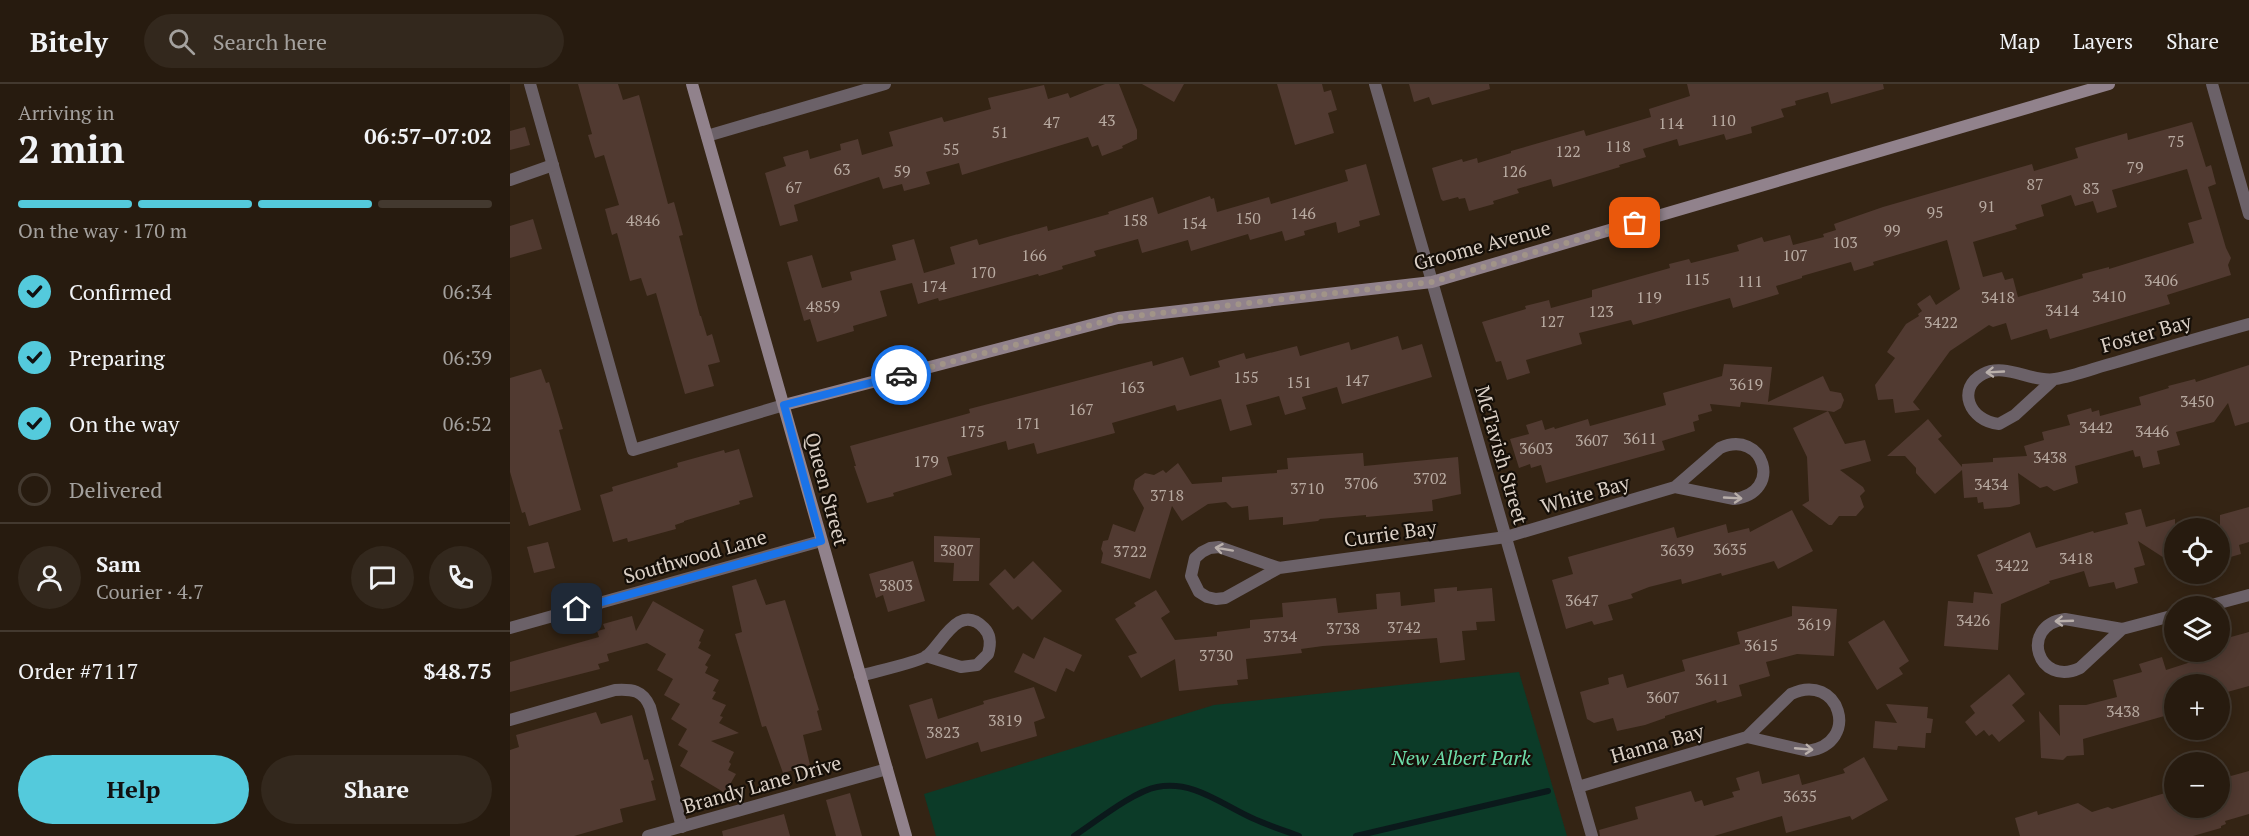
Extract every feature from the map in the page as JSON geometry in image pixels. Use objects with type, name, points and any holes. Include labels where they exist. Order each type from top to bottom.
[{"type":"street","points":[[530,84],[633,450],[784,405]]},
{"type":"street","name":"Queen Street","points":[[692,84],[906,836]]},
{"type":"street","points":[[707,136],[885,84]]},
{"type":"street","name":"McTavish Street","points":[[1375,84],[1592,836]]},
{"type":"street","name":"Groome Avenue","points":[[784,405],[1118,318],[1432,282],[2109,84]]},
{"type":"street","points":[[2212,84],[2249,214]]},
{"type":"street","points":[[510,180],[553,165]]},
{"type":"street","name":"Foster Bay","points":[[2053,380],[2008,421],[1999,424],[1981,419],[1970,405],[1971,386],[1983,373],[2002,371],[2053,380],[2249,324]]},
{"type":"street","name":"White Bay","points":[[1506,537],[1676,487],[1720,448],[1728,444],[1746,445],[1759,456],[1763,464],[1762,481],[1751,495],[1743,498],[1734,499],[1676,487]]},
{"type":"street","name":"Currie Bay","points":[[1279,568],[1219,547],[1210,548],[1196,558],[1191,576],[1199,592],[1207,597],[1225,598],[1279,568],[1506,537]]},
{"type":"street","name":"Southwood Lane","points":[[510,628],[821,541]]},
{"type":"street","points":[[2230,600],[2249,595]]},
{"type":"street","points":[[2122,629],[2080,668],[2072,672],[2064,673],[2048,667],[2039,653],[2039,637],[2043,629],[2057,620],[2066,619],[2122,629],[2164,618]]},
{"type":"street","points":[[860,676],[926,656],[957,623],[973,621],[986,630],[990,638],[988,654],[977,665],[961,667],[926,656]]},
{"type":"street","name":"Hanna Bay","points":[[1578,786],[1747,737],[1791,694],[1800,690],[1809,688],[1819,690],[1827,695],[1838,711],[1838,730],[1826,746],[1817,750],[1808,751],[1747,737]]},
{"type":"street","points":[[510,720],[615,690],[632,689],[640,693],[646,698],[650,707],[682,826]]},
{"type":"street","name":"Brandy Lane Drive","points":[[648,836],[887,769]]},
{"type":"green space","name":"New Albert Park","points":[[1519,672],[1567,836],[936,836],[924,794],[1214,705]]},
{"type":"building","points":[[578,84],[618,84],[623,100],[639,95],[668,204],[674,202],[683,235],[679,236],[700,316],[707,336],[712,334],[720,362],[708,365],[714,386],[685,394],[656,293],[647,296],[641,278],[630,281],[617,233],[612,235],[605,209],[619,205],[604,155],[595,158],[588,135],[592,134]]},
{"type":"building","points":[[1105,84],[1119,84],[1137,130],[1137,139],[1122,146],[1123,148],[1102,156],[1098,145],[1092,147],[1088,137],[962,175],[959,163],[926,172],[930,184],[904,191],[902,184],[883,189],[879,177],[794,205],[798,221],[780,226],[765,173],[786,166],[783,157],[808,150],[810,159],[841,150],[840,144],[858,139],[862,155],[893,146],[889,132],[942,117],[944,122],[991,109],[988,98],[1044,85],[1048,99],[1068,93],[1070,98]]},
{"type":"building","points":[[1142,84],[1184,84],[1174,102]]},
{"type":"building","points":[[1277,84],[1322,84],[1324,92],[1331,90],[1337,110],[1328,113],[1334,133],[1295,145]]},
{"type":"building","points":[[1409,84],[1489,84],[1490,89],[1432,105],[1429,97],[1414,102]]},
{"type":"building","points":[[1687,84],[1883,84],[1884,89],[1831,104],[1828,92],[1795,101],[1796,105],[1781,109],[1784,117],[1751,127],[1752,133],[1726,140],[1724,134],[1679,146],[1677,139],[1643,149],[1646,157],[1619,165],[1620,167],[1553,187],[1551,179],[1517,189],[1519,193],[1493,201],[1494,204],[1469,211],[1465,198],[1459,199],[1458,197],[1443,201],[1441,199],[1432,168],[1462,159],[1463,162],[1477,158],[1478,163],[1584,130],[1586,136],[1651,117],[1649,109],[1690,96]]},
{"type":"building","points":[[2192,122],[2206,167],[2211,165],[2216,184],[2208,187],[2231,258],[2228,265],[2231,275],[2167,295],[2170,304],[2050,339],[2047,329],[2011,340],[2006,323],[1993,327],[1989,325],[1950,351],[1913,402],[1920,410],[1895,413],[1893,399],[1878,400],[1875,385],[1895,358],[1887,352],[1906,324],[1919,316],[1918,314],[1922,311],[1917,304],[1930,295],[1936,305],[1960,289],[1947,240],[1873,262],[1874,265],[1854,271],[1851,262],[1802,276],[1802,278],[1776,286],[1779,294],[1733,308],[1730,298],[1633,325],[1631,320],[1579,333],[1582,344],[1526,360],[1530,373],[1507,380],[1501,361],[1496,362],[1482,322],[1549,300],[1551,308],[1592,297],[1592,290],[1670,268],[1669,264],[1689,259],[1691,263],[1739,251],[1737,245],[1762,237],[1764,242],[1790,235],[1793,245],[1824,237],[1823,234],[1836,230],[1834,224],[1883,207],[2032,164],[2034,171],[2078,158],[2075,148],[2127,133],[2128,140]],"holes":[[[2187,169],[2202,219],[2188,223],[2194,243],[2109,269],[2109,267],[2082,274],[2083,278],[2018,297],[2013,278],[2005,280],[2002,272],[1983,277],[1973,242],[2017,229],[2015,225],[2044,216],[2041,205],[2071,195],[2075,206],[2093,201],[2097,213],[2117,207],[2112,190]]]},
{"type":"building","points":[[525,127],[530,145],[510,150],[510,131]]},
{"type":"building","points":[[1366,164],[1380,215],[1359,221],[1360,226],[1338,233],[1336,222],[1304,231],[1305,235],[1285,241],[1282,231],[1250,240],[1248,234],[1191,251],[1188,240],[1142,253],[1138,239],[1094,251],[1096,256],[1062,266],[1063,269],[939,301],[938,298],[918,304],[912,283],[880,291],[887,316],[853,326],[854,331],[817,342],[810,319],[804,321],[787,262],[812,255],[822,288],[852,280],[850,272],[896,260],[892,245],[914,239],[924,273],[955,264],[950,247],[977,239],[979,245],[1047,226],[1048,231],[1109,214],[1108,212],[1153,197],[1158,214],[1210,196],[1211,199],[1214,198],[1217,212],[1269,197],[1271,204],[1348,181],[1345,170]]},
{"type":"building","points":[[533,219],[542,249],[510,258],[510,226]]},
{"type":"building","points":[[1398,336],[1402,350],[1422,344],[1432,377],[1342,404],[1337,387],[1302,397],[1306,409],[1285,415],[1279,396],[1246,405],[1252,425],[1230,431],[1221,399],[1177,411],[1175,405],[1112,423],[1115,433],[1037,454],[1034,443],[1008,450],[1006,441],[947,457],[952,475],[867,503],[854,466],[856,466],[850,446],[970,413],[969,409],[1152,361],[1153,366],[1183,357],[1190,376],[1220,367],[1218,361],[1244,353],[1246,359],[1297,346],[1300,356],[1349,342],[1351,350]]},
{"type":"building","points":[[1724,364],[1772,367],[1768,402],[1823,376],[1830,391],[1841,393],[1844,400],[1841,408],[1834,412],[1741,402],[1740,407],[1710,404],[1712,411],[1698,415],[1699,420],[1693,422],[1695,431],[1662,441],[1665,450],[1546,483],[1541,465],[1531,468],[1530,464],[1519,468],[1510,439],[1529,434],[1526,425],[1542,420],[1545,430],[1588,419],[1590,426],[1666,405],[1663,393],[1722,376]]},
{"type":"building","points":[[2249,365],[2249,422],[2235,426],[2228,403],[2214,422],[2176,432],[2180,445],[2157,451],[2160,464],[2143,468],[2140,456],[2135,457],[2133,450],[2075,466],[2078,483],[2054,491],[2047,486],[2040,488],[2018,473],[2020,504],[2010,507],[1984,509],[1983,502],[1978,503],[1977,497],[1964,498],[1962,470],[1935,494],[1916,473],[1916,468],[1905,456],[1887,456],[1928,419],[1942,436],[1938,439],[1962,467],[1962,464],[1993,462],[1993,458],[2027,456],[2024,446],[2044,440],[2042,432],[2070,425],[2067,415],[2091,408],[2092,412],[2099,410],[2100,416],[2141,405],[2139,397],[2169,388],[2168,386],[2195,379],[2196,382]]},
{"type":"building","points":[[541,369],[546,383],[549,382],[563,429],[559,430],[581,510],[529,526],[525,512],[522,513],[510,472],[510,378]]},
{"type":"building","points":[[1828,411],[1845,444],[1865,440],[1871,461],[1840,470],[1863,487],[1865,491],[1860,496],[1864,507],[1856,516],[1839,516],[1832,525],[1802,505],[1809,501],[1807,457],[1793,428]]},
{"type":"building","points":[[739,449],[753,497],[739,501],[740,504],[684,521],[675,525],[676,529],[628,542],[627,538],[613,542],[600,495],[613,491],[612,487],[678,467],[677,463],[724,450],[725,453]]},
{"type":"building","points":[[1363,453],[1364,466],[1458,457],[1461,494],[1432,500],[1433,511],[1320,519],[1283,525],[1283,517],[1249,520],[1248,506],[1232,508],[1226,502],[1208,504],[1182,521],[1172,506],[1150,579],[1101,563],[1103,541],[1108,540],[1113,524],[1135,532],[1144,508],[1133,489],[1135,480],[1145,473],[1154,475],[1163,470],[1166,473],[1178,463],[1192,484],[1222,482],[1222,477],[1277,473],[1277,470],[1288,469],[1287,458]]},
{"type":"building","points":[[2249,507],[2249,542],[2239,545],[2241,554],[2230,557],[2230,518],[2220,518],[2220,515]]},
{"type":"building","points":[[2141,509],[2146,527],[2164,522],[2164,558],[2138,541],[2145,565],[2134,568],[2138,583],[2116,589],[2114,582],[2089,587],[2084,571],[2049,581],[2050,583],[2001,604],[1998,650],[1944,646],[1948,601],[1973,603],[1974,592],[1993,594],[1977,555],[2030,532],[2036,548],[2093,531],[2094,533],[2128,524],[2125,513]]},
{"type":"building","points":[[1792,510],[1813,551],[1796,560],[1778,569],[1774,561],[1722,576],[1721,573],[1682,584],[1681,579],[1649,587],[1631,594],[1633,598],[1608,605],[1613,620],[1594,625],[1592,621],[1566,629],[1552,580],[1573,574],[1568,557],[1674,527],[1677,538],[1726,524],[1728,533],[1749,528],[1750,532]]},
{"type":"building","points":[[934,536],[980,538],[979,581],[953,581],[954,563],[934,562]]},
{"type":"building","points":[[548,542],[555,568],[534,573],[527,547]]},
{"type":"building","points":[[913,561],[925,601],[888,612],[883,595],[876,598],[869,574]]},
{"type":"building","points":[[1033,561],[1062,591],[1032,620],[1018,606],[1013,610],[989,584],[1005,569],[1014,579]]},
{"type":"building","points":[[756,579],[766,605],[785,600],[819,710],[817,711],[822,730],[803,735],[810,765],[783,773],[766,726],[762,727],[735,634],[742,632],[732,586]]},
{"type":"building","points":[[1457,587],[1457,591],[1492,588],[1495,621],[1476,622],[1477,630],[1462,631],[1465,660],[1440,663],[1437,638],[1323,646],[1301,649],[1302,653],[1246,659],[1248,679],[1237,680],[1238,685],[1179,691],[1175,659],[1141,678],[1128,656],[1137,653],[1115,619],[1136,606],[1134,603],[1156,590],[1170,612],[1161,618],[1175,640],[1217,636],[1217,632],[1250,628],[1250,620],[1283,617],[1282,603],[1336,598],[1338,613],[1377,609],[1376,594],[1400,592],[1401,606],[1435,602],[1434,589]]},
{"type":"building","points":[[653,601],[704,630],[698,648],[711,655],[705,665],[708,667],[705,673],[719,680],[713,691],[716,692],[712,699],[726,705],[719,723],[739,733],[711,741],[734,752],[728,770],[736,774],[725,793],[680,766],[688,751],[678,745],[687,729],[671,719],[680,704],[664,695],[673,679],[657,670],[666,654],[647,643],[607,654],[609,661],[598,664],[600,669],[510,692],[510,662],[599,637],[597,631],[605,629],[603,624],[632,616],[636,631]]},
{"type":"building","points":[[1792,606],[1837,609],[1834,656],[1797,654],[1766,662],[1770,676],[1739,685],[1742,696],[1717,703],[1716,700],[1665,716],[1665,718],[1645,725],[1617,731],[1613,718],[1594,723],[1587,719],[1580,692],[1609,684],[1608,678],[1623,674],[1627,688],[1685,671],[1682,660],[1740,644],[1737,632],[1792,616]]},
{"type":"building","points":[[1884,620],[1909,661],[1899,668],[1903,674],[1877,690],[1848,642]]},
{"type":"building","points":[[2249,632],[2249,686],[2230,691],[2230,674],[2164,674],[2164,716],[2083,739],[2084,755],[2067,756],[2063,760],[2041,758],[2039,711],[2060,736],[2059,705],[2086,705],[2117,697],[2113,680],[2142,672],[2139,664],[2162,657],[2166,670],[2191,662],[2230,662],[2230,637]]},
{"type":"building","points":[[1044,637],[1082,655],[1074,672],[1066,668],[1056,692],[1014,672],[1023,653],[1034,659]]},
{"type":"building","points":[[2009,674],[2025,694],[2012,705],[2025,721],[1999,742],[1992,734],[1989,736],[1984,730],[1976,736],[1965,722],[1975,713],[1970,706]]},
{"type":"building","points":[[1034,687],[1045,718],[1034,722],[1037,736],[981,752],[978,742],[926,759],[909,705],[932,698],[938,719],[984,704],[983,701]]},
{"type":"building","points":[[1886,704],[1928,707],[1927,718],[1933,719],[1931,733],[1926,733],[1925,748],[1898,746],[1897,750],[1873,748],[1875,721],[1897,723]]},
{"type":"building","points":[[596,712],[601,724],[632,715],[644,760],[648,759],[654,780],[651,781],[656,800],[620,809],[623,822],[574,836],[510,836],[510,750],[519,747],[516,735]]},
{"type":"building","points":[[1864,757],[1888,800],[1852,820],[1850,816],[1786,833],[1782,816],[1714,836],[1600,836],[1599,830],[1638,819],[1635,807],[1691,791],[1695,802],[1702,800],[1704,806],[1734,797],[1732,792],[1740,790],[1736,778],[1759,771],[1762,784],[1799,774],[1802,785],[1845,773],[1843,769]]},
{"type":"building","points":[[2249,771],[2249,814],[2225,821],[2226,824],[2221,828],[2193,836],[2020,836],[2015,818],[2037,811],[2038,815],[2078,803],[2092,812],[2108,807],[2112,809],[2164,793],[2164,818],[2230,818],[2230,776]]},
{"type":"building","points":[[850,793],[862,836],[836,836],[826,800]]},
{"type":"building","points":[[784,814],[790,836],[723,836],[722,831]]},
{"type":"waterway","points":[[1074,836],[1137,795],[1157,787],[1170,786],[1195,790],[1258,821],[1299,836]]},
{"type":"waterway","points":[[1356,836],[1548,791]]},
{"type":"way so far","points":[[901,375],[1118,318],[1432,282],[1635,223]]},
{"type":"route","points":[[577,609],[821,541],[784,405],[901,375]]}]
